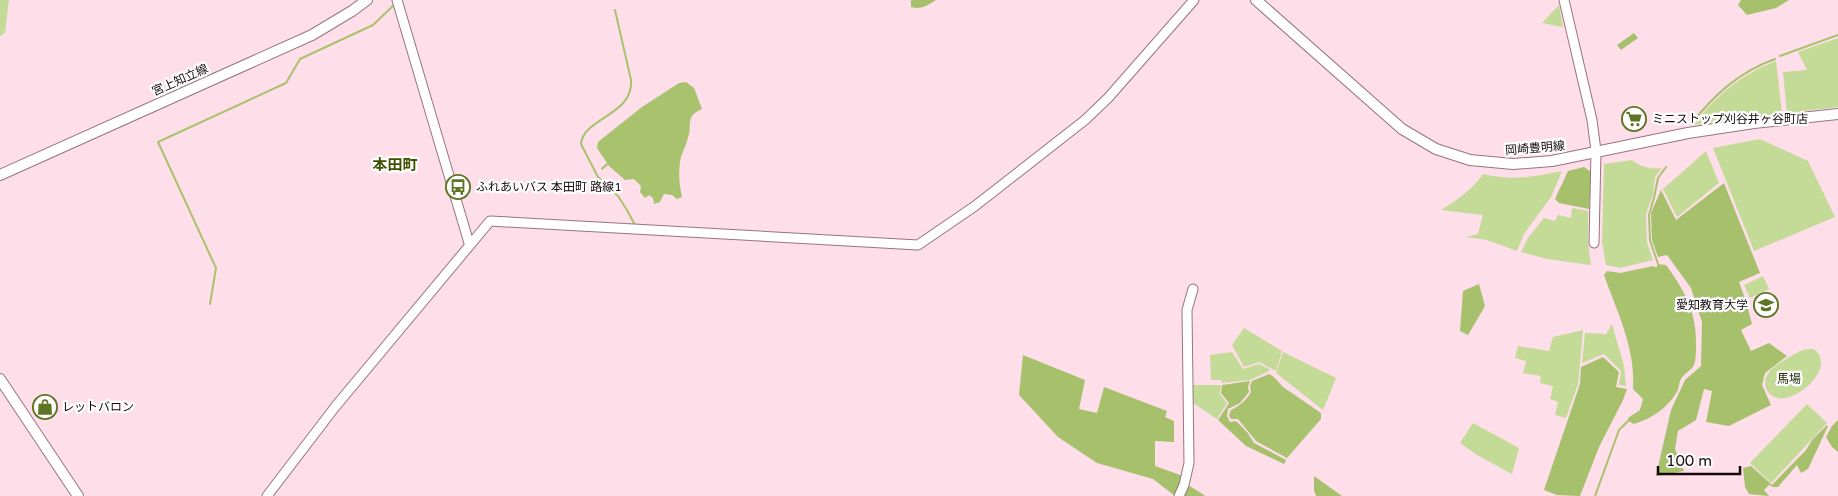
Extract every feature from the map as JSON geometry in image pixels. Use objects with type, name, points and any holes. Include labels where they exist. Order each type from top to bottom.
[{"type":"main road","name":"宮上知立線","points":[[0,176],[312,35],[367,0]]},
{"type":"main road","name":"岡崎豊明線","points":[[1256,0],[1402,129],[1436,149],[1470,160],[1513,164],[1552,161],[1688,133],[1754,123],[1838,114]]},
{"type":"main road","points":[[0,378],[78,496]]},
{"type":"street","points":[[397,0],[469,244]]},
{"type":"street","points":[[267,496],[335,407],[490,221],[847,243],[918,245],[974,206],[1085,120],[1108,98],[1194,0]]},
{"type":"street","points":[[1564,0],[1592,120],[1596,151],[1594,243]]},
{"type":"street","points":[[1179,496],[1184,485],[1189,463],[1186,310],[1194,289]]},
{"type":"green space","points":[[0,0],[9,0],[5,33],[0,36]]},
{"type":"green space","points":[[1559,5],[1563,27],[1542,23]]},
{"type":"green space","points":[[1838,38],[1838,107],[1787,113],[1783,72],[1807,70],[1798,52]]},
{"type":"green space","points":[[1776,61],[1782,113],[1693,125],[1720,95],[1740,79]]},
{"type":"green space","points":[[1760,139],[1808,161],[1835,217],[1754,251],[1713,148]]},
{"type":"green space","points":[[1706,151],[1719,183],[1677,217],[1663,189]]},
{"type":"green space","points":[[1632,160],[1646,167],[1662,168],[1655,177],[1653,195],[1646,214],[1647,242],[1653,260],[1620,268],[1606,265],[1602,242],[1604,164]]},
{"type":"green space","points":[[1562,171],[1551,197],[1524,234],[1517,251],[1487,240],[1466,237],[1478,234],[1483,215],[1441,210],[1464,194],[1483,174],[1523,177]]},
{"type":"green space","points":[[1572,208],[1588,211],[1588,244],[1591,265],[1547,259],[1521,252],[1528,238],[1544,218],[1555,221],[1558,215],[1571,218]]},
{"type":"green space","points":[[1763,276],[1769,289],[1750,298],[1744,285]]},
{"type":"green space","points":[[1612,324],[1624,366],[1626,386],[1619,385],[1621,371],[1604,354],[1582,363],[1585,333],[1606,334]]},
{"type":"green space","points":[[1244,328],[1282,351],[1276,371],[1259,362],[1244,367],[1232,345]]},
{"type":"green space","points":[[1583,330],[1578,384],[1566,418],[1555,415],[1558,402],[1550,399],[1553,386],[1540,383],[1541,376],[1523,373],[1526,361],[1515,358],[1518,346],[1549,351],[1553,337]]},
{"type":"green space","name":"馬場","points":[[1806,349],[1814,349],[1820,357],[1821,366],[1811,383],[1803,390],[1785,398],[1778,398],[1767,391],[1765,383],[1770,371],[1799,352]]},
{"type":"green space","points":[[1232,352],[1243,369],[1259,364],[1271,370],[1250,380],[1222,383],[1221,380],[1211,380],[1210,355]]},
{"type":"green space","points":[[1283,352],[1336,378],[1323,410],[1276,373]]},
{"type":"green space","points":[[1190,385],[1221,385],[1220,394],[1227,403],[1217,419],[1190,401]]},
{"type":"green space","points":[[1807,404],[1827,423],[1771,483],[1750,463]]},
{"type":"green space","points":[[1473,423],[1519,448],[1512,474],[1477,455],[1460,443]]},
{"type":"shaded area","points":[[911,0],[936,0],[918,8],[911,7]]},
{"type":"shaded area","points":[[1741,0],[1789,0],[1776,8],[1747,15],[1738,5]]},
{"type":"shaded area","points":[[1634,33],[1638,38],[1621,50],[1617,45]]},
{"type":"shaded area","points":[[686,82],[694,88],[702,109],[691,118],[688,138],[681,157],[679,177],[682,197],[677,199],[672,195],[664,194],[660,202],[654,204],[653,198],[649,195],[645,198],[640,192],[641,186],[634,179],[625,180],[608,165],[602,170],[601,168],[607,163],[597,148],[598,142],[642,107],[679,83]]},
{"type":"shaded area","points":[[1584,167],[1591,172],[1589,209],[1559,203],[1555,199],[1568,171]]},
{"type":"shaded area","points":[[1724,183],[1760,273],[1739,282],[1752,324],[1741,330],[1751,351],[1769,343],[1787,356],[1765,373],[1762,385],[1771,405],[1729,426],[1706,422],[1712,391],[1704,389],[1696,420],[1678,431],[1675,449],[1684,471],[1656,476],[1671,410],[1685,380],[1701,366],[1702,322],[1691,288],[1667,255],[1658,257],[1652,240],[1651,213],[1661,190],[1676,220]]},
{"type":"shaded area","points":[[1657,264],[1666,265],[1684,293],[1694,323],[1696,358],[1694,365],[1682,377],[1678,390],[1670,402],[1654,415],[1634,424],[1628,421],[1628,418],[1640,410],[1643,399],[1633,389],[1632,360],[1629,345],[1604,275],[1607,271],[1620,273],[1653,266],[1657,267]]},
{"type":"shaded area","points":[[1479,284],[1485,306],[1468,335],[1460,331],[1463,291]]},
{"type":"shaded area","points":[[1023,355],[1085,380],[1079,409],[1097,413],[1104,387],[1167,411],[1165,417],[1174,421],[1174,442],[1155,441],[1155,466],[1183,476],[1175,496],[1153,479],[1097,463],[1058,437],[1019,395]]},
{"type":"shaded area","points":[[1603,357],[1619,372],[1616,387],[1627,389],[1623,400],[1599,447],[1580,496],[1557,495],[1544,490],[1580,384],[1581,367]]},
{"type":"shaded area","points":[[1269,374],[1283,387],[1321,413],[1321,419],[1287,458],[1256,441],[1238,419],[1231,419],[1229,415],[1231,410],[1242,403],[1249,395],[1252,381]]},
{"type":"shaded area","points":[[1250,381],[1249,392],[1240,403],[1228,409],[1227,416],[1230,422],[1236,421],[1247,432],[1254,443],[1286,460],[1284,464],[1246,446],[1218,420],[1229,403],[1221,393],[1222,385]]},
{"type":"shaded area","points":[[1838,420],[1838,452],[1832,447],[1826,437]]},
{"type":"shaded area","points":[[1827,425],[1808,469],[1801,473],[1797,465],[1778,487],[1769,485],[1764,490],[1769,496],[1749,494],[1745,487],[1743,468],[1751,466],[1772,485]]},
{"type":"shaded area","points":[[1314,476],[1342,496],[1316,496]]},
{"type":"shaded area","points":[[1188,485],[1204,495],[1205,496],[1182,496]]},
{"type":"waterway","points":[[210,304],[216,268],[158,142],[286,83],[300,59],[373,25],[395,4]]},
{"type":"waterway","points":[[615,10],[631,80],[630,92],[617,109],[590,128],[584,135],[581,144],[598,177],[618,196],[635,225]]},
{"type":"waterway","points":[[1780,56],[1838,35]]},
{"type":"waterway","points":[[1691,124],[1709,103],[1739,77],[1775,59]]},
{"type":"waterway","points":[[1658,264],[1650,240],[1649,215],[1658,178],[1666,167]]},
{"type":"waterway","points":[[1595,496],[1619,430],[1628,421]]},
{"type":"place","name":"ミニストップ刈谷井ヶ谷町店","points":[[1634,119]]},
{"type":"place","name":"ふれあいバス 本田町 路線1","points":[[458,187]]},
{"type":"place","name":"愛知教育大学","points":[[1766,305]]},
{"type":"place","name":"レットバロン","points":[[45,407]]},
{"type":"district","name":"本田町","points":[[395,165]]}]
